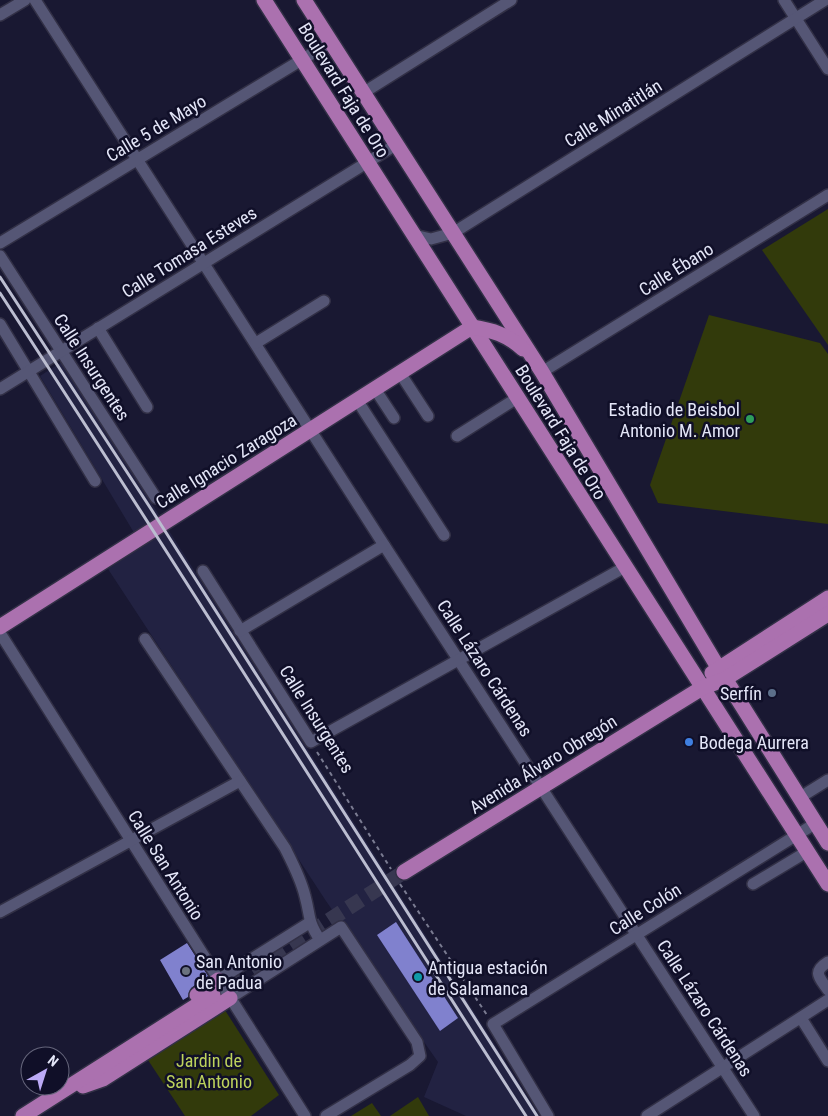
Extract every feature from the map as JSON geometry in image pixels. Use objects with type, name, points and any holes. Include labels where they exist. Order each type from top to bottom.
[{"type":"main road","name":"Boulevard Faja de Oro","points":[[264,0],[828,884]]},
{"type":"main road","name":"Boulevard Faja de Oro","points":[[304,0],[542,372],[722,674],[828,841]]},
{"type":"main road","points":[[472,327],[494,330],[513,340],[542,372]]},
{"type":"main road","name":"Calle Ignacio Zaragoza","points":[[0,627],[472,327]]},
{"type":"main road","points":[[722,674],[828,598]]},
{"type":"main road","points":[[722,674],[828,614]]},
{"type":"main road","name":"Avenida Álvaro Obregón","points":[[399,878],[700,684],[722,674]]},
{"type":"main road","points":[[70,1086],[92,1064],[218,980]]},
{"type":"main road","points":[[70,1088],[213,995]]},
{"type":"main road","points":[[70,1089],[103,1079],[230,998]]},
{"type":"main road","points":[[23,1116],[57,1096]]},
{"type":"street","points":[[0,15],[25,0]]},
{"type":"street","name":"Calle Lázaro Cárdenas","points":[[35,0],[205,262],[458,660],[723,1067],[750,1114]]},
{"type":"street","points":[[363,93],[511,0]]},
{"type":"street","points":[[784,0],[828,69]]},
{"type":"street","name":"Calle Minatitlán","points":[[414,235],[431,239],[454,233],[826,0]]},
{"type":"street","name":"Calle 5 de Mayo","points":[[0,243],[331,42]]},
{"type":"street","name":"Calle Tomasa Esteves","points":[[0,389],[397,144]]},
{"type":"street","name":"Calle Ébano","points":[[542,372],[828,195]]},
{"type":"street","name":"Calle Insurgentes","points":[[0,256],[156,498]]},
{"type":"street","points":[[256,343],[324,301]]},
{"type":"street","points":[[0,324],[30,370],[95,481]]},
{"type":"street","points":[[98,328],[147,407]]},
{"type":"street","points":[[400,373],[428,416]]},
{"type":"street","points":[[374,389],[394,418]]},
{"type":"street","points":[[457,436],[517,398]]},
{"type":"street","points":[[357,400],[444,535]]},
{"type":"street","points":[[240,631],[384,545]]},
{"type":"street","points":[[311,742],[625,567]]},
{"type":"street","name":"Calle Insurgentes","points":[[202,571],[311,742]]},
{"type":"street","name":"Calle San Antonio","points":[[0,632],[130,842],[305,1116]]},
{"type":"street","points":[[145,639],[285,848],[298,872],[306,896],[309,923],[320,940]]},
{"type":"street","points":[[799,798],[828,780]]},
{"type":"street","points":[[0,912],[240,781]]},
{"type":"street","name":"Calle Colón","points":[[494,1024],[816,823]]},
{"type":"street","points":[[753,884],[808,851]]},
{"type":"street","points":[[218,980],[309,923]]},
{"type":"street","points":[[230,998],[341,927],[418,1042],[420,1056],[410,1065],[326,1116]]},
{"type":"street","points":[[828,962],[820,967],[818,972],[818,977],[828,990]]},
{"type":"street","points":[[647,1116],[828,1000]]},
{"type":"street","points":[[801,1018],[828,1061]]},
{"type":"street","points":[[494,1024],[548,1116]]},
{"type":"path","name":"Calle Insurgentes","points":[[311,742],[494,1024]]},
{"type":"shaded area","points":[[62,362],[540,1116],[466,1116],[424,1097],[438,1062],[326,901],[108,569],[142,546],[40,376]]},
{"type":"green space","points":[[828,209],[828,345],[762,250]]},
{"type":"green space","name":"Estadio de Beisbol Antonio M. Amor","points":[[709,315],[820,343],[828,354],[828,524],[658,503],[650,485]]},
{"type":"green space","name":"Jardin de San Antonio","points":[[223,1007],[279,1095],[251,1116],[185,1116],[146,1057]]},
{"type":"green space","points":[[418,1097],[429,1116],[390,1116]]},
{"type":"green space","points":[[372,1103],[381,1116],[351,1116]]},
{"type":"building","name":"Antigua estación de Salamanca","points":[[396,922],[458,1018],[440,1031],[377,935]]},
{"type":"building","name":"San Antonio de Padua","points":[[187,943],[208,976],[191,988],[188,997],[183,1000],[160,960]]},
{"type":"tunnel","points":[[213,995],[404,872]]},
{"type":"railway","points":[[0,277],[151,509],[537,1116]]},
{"type":"railway","points":[[0,293],[133,498],[526,1116]]},
{"type":"place","name":"Estadio de Beisbol Antonio M. Amor","points":[[750,419]]},
{"type":"place","name":"Serfín","points":[[772,693]]},
{"type":"place","name":"Bodega Aurrera","points":[[689,742]]},
{"type":"place","name":"San Antonio de Padua","points":[[186,971]]},
{"type":"place","name":"Antigua estación de Salamanca","points":[[418,977]]}]
